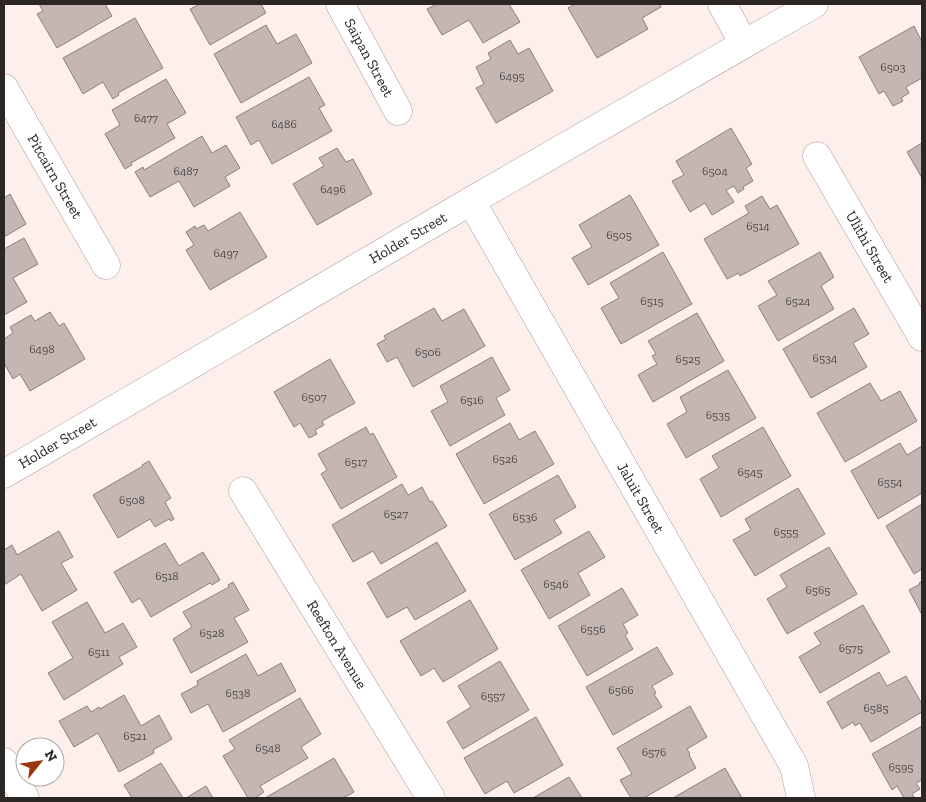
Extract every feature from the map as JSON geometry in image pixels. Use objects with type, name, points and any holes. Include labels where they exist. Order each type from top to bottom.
[{"type":"street","name":"Saipan Street","points":[[340,4],[398,111]]},
{"type":"street","points":[[722,4],[744,44]]},
{"type":"street","name":"Holder Street","points":[[4,474],[471,201],[814,4]]},
{"type":"street","name":"Pitcairn Street","points":[[4,88],[106,265]]},
{"type":"street","name":"Ulithi Street","points":[[817,156],[922,338]]},
{"type":"street","name":"Jaluit Street","points":[[471,201],[794,766],[801,798]]},
{"type":"street","name":"Reefton Avenue","points":[[243,491],[432,798]]},
{"type":"street","points":[[4,762],[25,798]]},
{"type":"building","points":[[39,4],[105,4],[112,16],[57,48],[37,14],[43,11]]},
{"type":"building","points":[[200,4],[261,4],[266,13],[210,45],[190,9]]},
{"type":"building","points":[[437,4],[509,4],[520,22],[483,43],[469,20],[442,35],[427,9]]},
{"type":"building","points":[[575,4],[660,4],[661,7],[642,18],[648,29],[597,58],[568,8]]},
{"type":"building","points":[[135,18],[163,68],[118,93],[119,95],[113,99],[103,82],[83,94],[63,58]]},
{"type":"building","points":[[266,25],[277,44],[296,34],[312,63],[241,103],[214,54]]},
{"type":"building","points":[[914,26],[922,42],[922,78],[906,87],[909,93],[901,98],[903,101],[893,106],[884,91],[879,94],[859,57]]},
{"type":"building","points":[[510,40],[518,54],[529,48],[553,91],[496,123],[476,88],[484,84],[476,67],[491,59],[488,53]]},
{"type":"building","points":[[309,77],[325,105],[319,108],[332,131],[272,164],[259,140],[251,145],[236,117]]},
{"type":"building","points":[[166,79],[186,113],[167,124],[175,138],[131,163],[132,165],[125,169],[105,134],[120,125],[112,110]]},
{"type":"building","points":[[731,128],[752,164],[746,168],[753,181],[743,187],[744,189],[738,193],[734,186],[726,190],[734,202],[712,215],[705,203],[690,212],[672,181],[684,175],[676,161]]},
{"type":"building","points":[[202,136],[212,153],[226,145],[240,168],[225,177],[230,186],[194,207],[179,181],[150,197],[135,172],[143,167],[144,170]]},
{"type":"building","points":[[922,143],[922,178],[907,152]]},
{"type":"building","points":[[337,148],[346,162],[353,159],[372,194],[317,225],[293,184],[324,166],[319,158]]},
{"type":"building","points":[[10,194],[26,224],[4,237],[4,198]]},
{"type":"building","points":[[630,195],[659,245],[588,285],[572,258],[592,247],[579,225]]},
{"type":"building","points":[[762,196],[770,209],[777,205],[799,244],[740,276],[739,273],[727,279],[704,239],[749,213],[745,206]]},
{"type":"building","points":[[240,212],[267,257],[210,290],[186,250],[194,245],[186,232],[195,226],[196,229],[204,225],[208,231]]},
{"type":"building","points":[[24,238],[38,264],[13,278],[27,302],[4,315],[4,249]]},
{"type":"building","points":[[663,252],[692,304],[621,344],[601,308],[619,298],[610,283]]},
{"type":"building","points":[[820,252],[834,277],[821,286],[834,309],[778,341],[758,306],[777,295],[768,281]]},
{"type":"building","points":[[434,308],[442,321],[464,309],[485,346],[413,387],[397,357],[387,362],[377,344],[386,339],[384,336]]},
{"type":"building","points":[[854,308],[869,334],[853,343],[867,367],[811,398],[783,349]]},
{"type":"building","points":[[50,312],[59,326],[64,323],[85,359],[30,391],[20,374],[13,379],[4,363],[4,339],[13,333],[10,327],[31,315],[35,321]]},
{"type":"building","points":[[697,313],[724,361],[653,402],[638,375],[657,364],[652,356],[656,354],[648,341]]},
{"type":"building","points":[[492,357],[510,390],[496,398],[505,415],[450,446],[431,411],[448,402],[440,386]]},
{"type":"building","points":[[330,359],[355,403],[322,421],[324,425],[315,430],[317,434],[309,438],[300,423],[294,427],[274,392]]},
{"type":"building","points":[[728,370],[756,418],[686,458],[667,424],[687,412],[680,397]]},
{"type":"building","points":[[870,383],[881,401],[900,391],[917,421],[845,462],[817,413]]},
{"type":"building","points":[[510,423],[519,440],[535,431],[554,464],[484,504],[456,454]]},
{"type":"building","points":[[366,427],[370,435],[373,433],[397,477],[341,509],[321,474],[327,470],[318,454]]},
{"type":"building","points":[[763,427],[791,476],[721,517],[700,479],[719,468],[712,456]]},
{"type":"building","points":[[900,443],[907,455],[922,446],[922,493],[878,519],[851,471]]},
{"type":"building","points":[[149,461],[171,498],[165,502],[174,519],[171,521],[169,519],[155,527],[150,519],[118,538],[93,495]]},
{"type":"building","points":[[558,475],[576,507],[554,520],[562,533],[515,560],[489,514]]},
{"type":"building","points":[[402,484],[408,495],[422,487],[447,526],[381,564],[373,551],[353,562],[332,525]]},
{"type":"building","points":[[798,488],[825,534],[755,576],[733,540],[751,530],[745,519]]},
{"type":"building","points":[[922,504],[922,569],[914,574],[886,526]]},
{"type":"building","points":[[59,531],[73,557],[61,563],[77,590],[42,611],[21,574],[4,585],[4,550],[12,545],[17,555]]},
{"type":"building","points":[[589,531],[605,557],[578,573],[590,595],[549,619],[521,570]]},
{"type":"building","points":[[437,542],[466,591],[415,620],[407,607],[387,618],[367,583]]},
{"type":"building","points":[[165,543],[179,566],[203,552],[220,580],[212,585],[210,583],[151,617],[140,598],[132,603],[114,572]]},
{"type":"building","points":[[829,547],[857,594],[787,634],[767,599],[787,587],[780,575]]},
{"type":"building","points":[[922,581],[922,615],[909,590]]},
{"type":"building","points":[[233,582],[249,610],[234,618],[248,642],[191,673],[173,639],[192,627],[183,612],[229,587],[228,585]]},
{"type":"building","points":[[622,588],[638,615],[623,624],[628,633],[625,635],[633,649],[587,676],[558,626]]},
{"type":"building","points":[[470,600],[498,649],[443,682],[434,668],[421,676],[400,641]]},
{"type":"building","points":[[87,602],[105,633],[123,623],[137,647],[119,657],[123,664],[64,700],[48,673],[73,658],[52,622]]},
{"type":"building","points":[[863,605],[890,652],[820,693],[799,657],[821,644],[814,633]]},
{"type":"building","points":[[657,647],[673,674],[652,686],[656,693],[654,694],[662,707],[613,735],[586,687]]},
{"type":"building","points":[[246,654],[258,676],[281,663],[296,691],[223,732],[208,704],[191,713],[181,694],[198,685],[197,681]]},
{"type":"building","points":[[500,661],[529,710],[463,749],[447,722],[471,707],[458,686]]},
{"type":"building","points":[[879,672],[887,686],[906,676],[922,704],[922,712],[871,742],[860,723],[855,726],[853,722],[842,729],[827,702]]},
{"type":"building","points":[[124,695],[141,726],[159,715],[172,739],[153,750],[154,753],[119,772],[98,733],[74,747],[59,721],[87,706],[91,712],[99,707],[100,709]]},
{"type":"building","points":[[300,698],[321,734],[301,747],[308,758],[260,786],[264,792],[255,798],[248,798],[223,756],[235,749],[229,740]]},
{"type":"building","points":[[690,706],[707,737],[687,749],[696,768],[644,798],[631,798],[620,780],[632,774],[617,748]]},
{"type":"building","points":[[536,717],[563,765],[514,793],[507,781],[485,794],[464,758]]},
{"type":"building","points":[[922,726],[922,780],[916,783],[920,789],[912,794],[914,797],[904,798],[897,786],[892,790],[872,754]]},
{"type":"building","points":[[334,758],[354,792],[343,798],[265,798]]},
{"type":"building","points":[[161,763],[183,798],[132,798],[124,785]]},
{"type":"building","points":[[725,768],[742,798],[673,798]]},
{"type":"building","points":[[569,777],[582,798],[533,798]]},
{"type":"building","points":[[206,786],[213,798],[186,798]]}]
